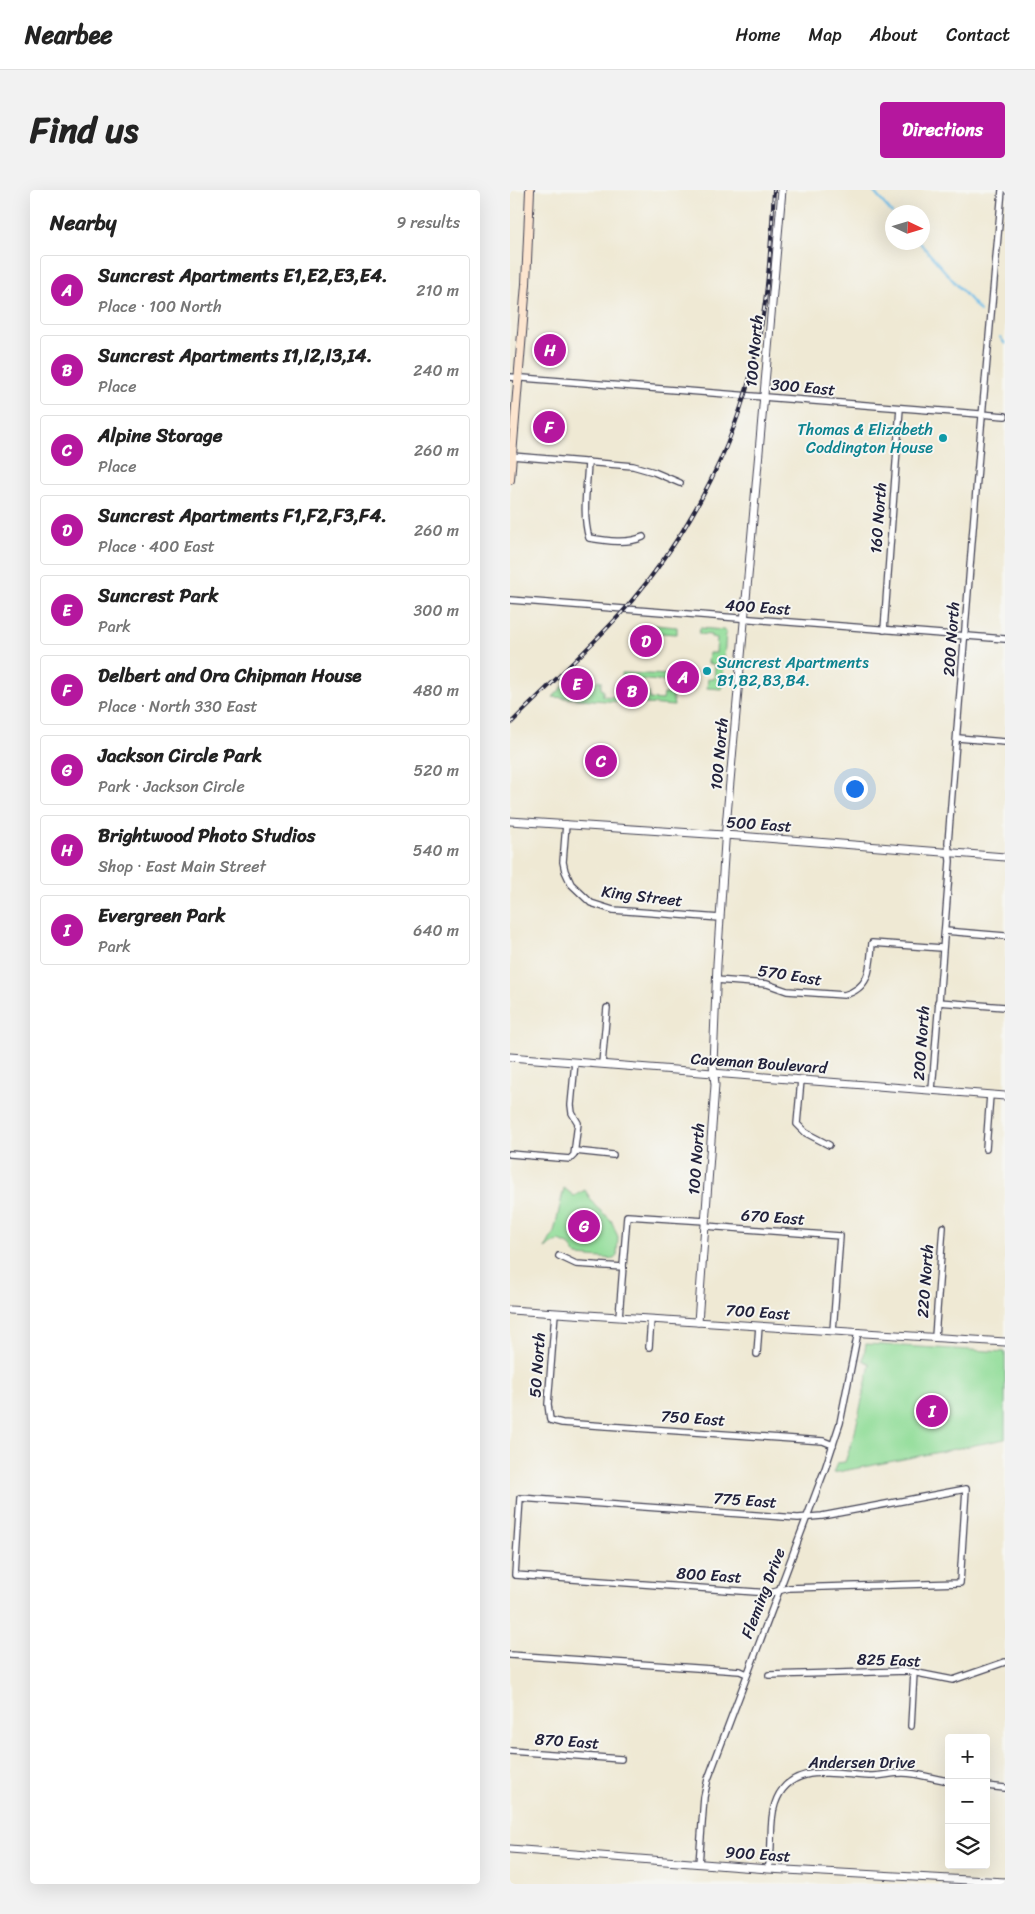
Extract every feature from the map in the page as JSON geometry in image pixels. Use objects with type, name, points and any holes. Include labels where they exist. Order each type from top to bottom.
[{"type":"main road","points":[[510,480],[514,377],[532,191]]},
{"type":"street","points":[[775,190],[782,190]]},
{"type":"street","name":"100 North","points":[[698,1322],[715,1085],[716,980],[726,835],[782,190]]},
{"type":"street","name":"200 North","points":[[932,1090],[942,948],[945,931],[948,843],[958,738],[981,428],[1003,192]]},
{"type":"street","name":"300 East","points":[[514,377],[1005,416]]},
{"type":"street","name":"160 North","points":[[884,630],[900,408]]},
{"type":"street","points":[[512,456],[643,468],[680,483]]},
{"type":"street","points":[[588,462],[586,500],[589,538],[625,542],[635,541],[643,537]]},
{"type":"street","name":"400 East","points":[[510,600],[744,620],[1005,639]]},
{"type":"street","points":[[958,738],[1005,742]]},
{"type":"street","name":"500 East","points":[[510,821],[726,835],[1005,857]]},
{"type":"street","name":"King Street","points":[[566,824],[563,862],[565,871],[571,884],[591,903],[613,910],[720,918]]},
{"type":"street","points":[[945,931],[1005,936]]},
{"type":"street","name":"570 East","points":[[716,980],[767,984],[787,991],[836,995],[851,993],[858,989],[868,975],[872,943],[942,948]]},
{"type":"street","points":[[938,1002],[1005,1007]]},
{"type":"street","points":[[602,1064],[606,1008]]},
{"type":"street","name":"Caveman Boulevard","points":[[510,1057],[1005,1096]]},
{"type":"street","points":[[510,1154],[570,1159],[575,1153],[578,1123],[572,1113],[571,1105],[574,1062]]},
{"type":"street","points":[[801,1080],[798,1124],[806,1133],[829,1145]]},
{"type":"street","points":[[986,1149],[990,1095]]},
{"type":"street","points":[[575,1153],[613,1154]]},
{"type":"street","name":"670 East","points":[[623,1267],[626,1216],[840,1236],[833,1331]]},
{"type":"street","name":"220 North","points":[[935,1338],[943,1227]]},
{"type":"street","points":[[559,1256],[576,1264],[623,1267],[620,1317]]},
{"type":"street","name":"700 East","points":[[510,1310],[1005,1342]]},
{"type":"street","name":"50 North","points":[[550,1420],[548,1404],[555,1313]]},
{"type":"street","points":[[648,1347],[651,1319]]},
{"type":"street","points":[[757,1354],[759,1326]]},
{"type":"street","name":"Fleming Drive","points":[[699,1864],[706,1787],[833,1445],[848,1386],[858,1332]]},
{"type":"street","name":"750 East","points":[[550,1420],[562,1423],[824,1441],[833,1445]]},
{"type":"street","name":"775 East","points":[[515,1575],[520,1498],[807,1517],[822,1516],[966,1489],[960,1583]]},
{"type":"street","name":"800 East","points":[[515,1575],[770,1593],[788,1588],[960,1583]]},
{"type":"street","points":[[510,1654],[740,1671],[747,1674]]},
{"type":"street","name":"825 East","points":[[769,1675],[907,1671],[954,1680],[1005,1662]]},
{"type":"street","points":[[911,1726],[914,1672]]},
{"type":"street","name":"870 East","points":[[510,1751],[621,1759]]},
{"type":"street","name":"Andersen Drive","points":[[768,1869],[775,1804],[786,1786],[798,1777],[814,1773],[875,1776],[904,1773],[945,1780]]},
{"type":"street","points":[[990,1786],[1005,1788]]},
{"type":"street","name":"900 East","points":[[510,1850],[935,1881],[1005,1882]]},
{"type":"green space","points":[[644,624],[677,627],[677,634],[660,633],[660,639],[654,640],[654,634],[639,633],[639,639],[636,639],[635,633]]},
{"type":"green space","points":[[700,628],[723,630],[726,632],[722,689],[707,688],[708,679],[714,679],[715,665],[708,663],[709,653],[716,653],[717,638],[711,637],[711,635],[699,634]]},
{"type":"green space","points":[[576,673],[591,687],[598,680],[601,681],[603,696],[617,697],[618,691],[625,691],[625,698],[639,699],[640,692],[649,693],[649,699],[663,700],[664,694],[672,694],[674,706],[553,697]]},
{"type":"green space","points":[[622,673],[673,675],[673,682],[622,678]]},
{"type":"green space","points":[[564,1188],[574,1196],[585,1190],[595,1206],[611,1220],[618,1237],[617,1256],[614,1259],[577,1256],[570,1246],[560,1241],[553,1243],[545,1249],[554,1232]]},
{"type":"green space","points":[[866,1344],[1005,1352],[1005,1439],[833,1473],[837,1463],[845,1462],[854,1436],[870,1364],[863,1360]]},
{"type":"waterway","points":[[872,190],[885,205]]},
{"type":"waterway","points":[[926,250],[980,311]]},
{"type":"waterway","points":[[1000,337],[1005,344]]},
{"type":"railway","points":[[510,724],[583,653],[625,609],[650,579],[693,514],[711,480],[727,445],[752,371],[768,280],[774,190]]},
{"type":"place","name":"Brightwood Photo Studios","points":[[550,350]]},
{"type":"place","name":"Delbert and Ora Chipman House","points":[[549,427]]},
{"type":"place","name":"Thomas & Elizabeth Coddington House","points":[[943,438]]},
{"type":"place","name":"Suncrest Apartments F1,F2,F3,F4.","points":[[646,641]]},
{"type":"place","name":"Suncrest Apartments B1,B2,B3,B4.","points":[[707,671]]},
{"type":"place","name":"Suncrest Apartments E1,E2,E3,E4.","points":[[683,677]]},
{"type":"place","name":"Suncrest Park","points":[[577,684]]},
{"type":"place","name":"Suncrest Apartments I1,I2,I3,I4.","points":[[632,691]]},
{"type":"place","name":"Alpine Storage","points":[[601,761]]},
{"type":"place","name":"Jackson Circle Park","points":[[584,1226]]},
{"type":"place","name":"Evergreen Park","points":[[932,1411]]}]
